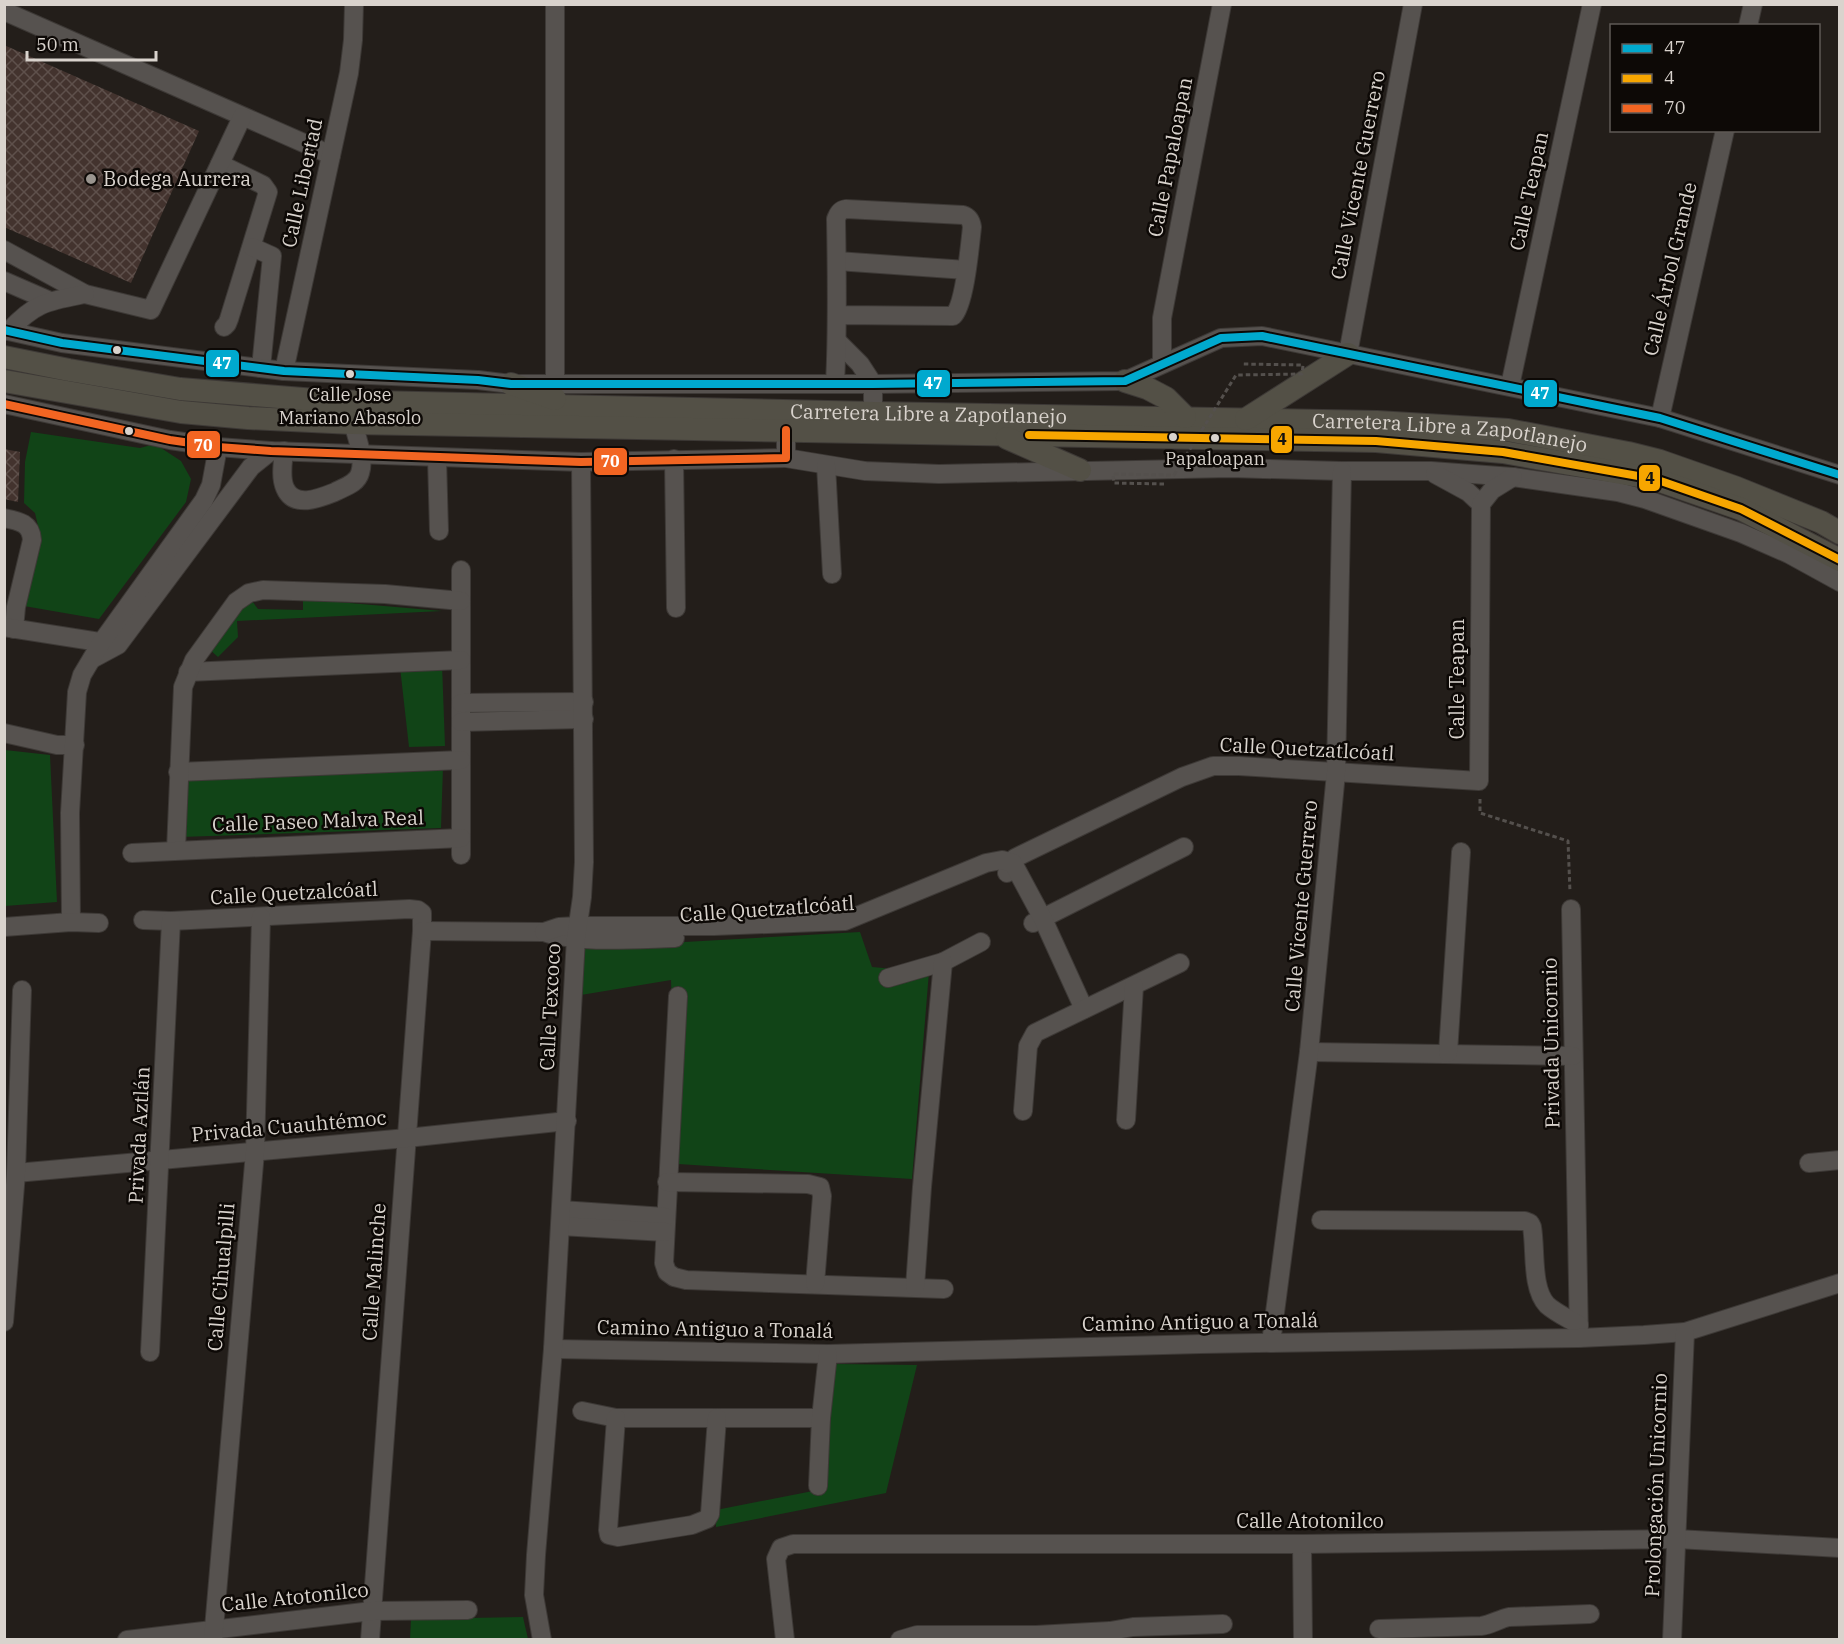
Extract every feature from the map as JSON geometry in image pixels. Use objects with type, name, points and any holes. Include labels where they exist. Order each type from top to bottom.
[{"type":"main road","points":[[1246,418],[1348,354]]},
{"type":"main road","name":"Carretera Libre a Zapotlanejo","points":[[4,357],[67,381],[181,412],[248,418],[353,423],[1376,441],[1503,452],[1619,482],[1655,479],[1741,509],[1839,560]]},
{"type":"main road","name":"Carretera Libre a Zapotlanejo","points":[[4,381],[67,381],[328,401],[873,413],[1246,418],[1377,422],[1508,430],[1660,461],[1737,488],[1821,522],[1839,533]]},
{"type":"main road","points":[[1125,381],[1147,388],[1166,398],[1185,417]]},
{"type":"main road","points":[[511,384],[580,406]]},
{"type":"main road","points":[[998,434],[1080,470]]},
{"type":"street","name":"Calle Libertad","points":[[284,371],[349,73],[354,4]]},
{"type":"street","points":[[555,4],[555,384]]},
{"type":"street","name":"Calle Papaloapan","points":[[1162,363],[1162,318],[1222,4]]},
{"type":"street","name":"Calle Vicente Guerrero","points":[[1348,354],[1413,4]]},
{"type":"street","name":"Calle Teapan","points":[[1510,386],[1592,4]]},
{"type":"street","points":[[1748,24],[1753,4]]},
{"type":"street","points":[[4,11],[331,154]]},
{"type":"street","points":[[4,250],[85,294],[151,310],[242,117]]},
{"type":"street","name":"Calle Árbol Grande","points":[[1660,418],[1725,132]]},
{"type":"street","points":[[220,164],[263,184],[268,192],[229,320],[224,327]]},
{"type":"street","points":[[835,383],[837,214],[846,209],[963,215],[971,221],[959,309],[953,316],[837,315]]},
{"type":"street","points":[[252,247],[272,255],[261,368]]},
{"type":"street","points":[[837,261],[966,270]]},
{"type":"street","points":[[4,281],[50,301]]},
{"type":"street","points":[[7,330],[22,315],[34,308],[50,301],[85,294]]},
{"type":"street","points":[[7,330],[74,345],[284,371],[478,380],[511,384],[1125,381],[1221,338],[1262,336],[1660,418],[1839,475]]},
{"type":"street","points":[[837,341],[860,364],[873,384],[873,413]]},
{"type":"street","points":[[60,416],[74,345]]},
{"type":"street","points":[[4,404],[170,440],[218,447],[277,451],[581,462],[786,458],[865,471],[939,474],[1230,468],[1431,471],[1619,482],[1645,499],[1741,533],[1789,554],[1839,582]]},
{"type":"street","points":[[277,451],[284,487],[288,494],[296,499],[308,501],[319,499],[352,484],[359,477],[361,455],[353,423]]},
{"type":"street","name":"Carretera Libre a Zapotlanejo","points":[[786,429],[786,458]]},
{"type":"street","points":[[1230,468],[1234,439]]},
{"type":"street","points":[[104,649],[204,500],[211,486],[218,447]]},
{"type":"street","points":[[70,922],[70,813],[75,745],[74,716],[82,675],[251,467],[277,451]]},
{"type":"street","points":[[437,458],[440,531]]},
{"type":"street","points":[[674,459],[676,608]]},
{"type":"street","name":"Calle Texcoco","points":[[542,1640],[534,1595],[536,1555],[553,1349],[577,932],[584,861],[581,462]]},
{"type":"street","points":[[826,465],[832,574]]},
{"type":"street","name":"Calle Vicente Guerrero","points":[[1271,1343],[1310,1052],[1336,772],[1342,471]]},
{"type":"street","points":[[1431,471],[1468,492],[1481,504],[1492,490],[1513,477]]},
{"type":"street","name":"Calle Teapan","points":[[1479,781],[1481,504]]},
{"type":"street","points":[[4,518],[24,524],[30,528],[32,534],[16,607],[9,628],[104,649]]},
{"type":"street","name":"Calle Paseo Malva Real","points":[[132,853],[176,850],[461,847],[461,570]]},
{"type":"street","points":[[176,850],[183,687],[194,660],[236,602],[256,591],[385,594],[461,601]]},
{"type":"street","points":[[188,672],[461,660]]},
{"type":"street","points":[[461,704],[584,711]]},
{"type":"street","points":[[461,722],[584,711]]},
{"type":"street","points":[[4,733],[57,745],[75,745]]},
{"type":"street","points":[[178,772],[461,760]]},
{"type":"street","name":"Calle Quetzatlcóatl","points":[[422,931],[544,932],[558,936],[577,932],[681,938],[848,930],[987,873],[1010,868],[1021,855],[1203,769],[1224,765],[1479,781]]},
{"type":"street","points":[[1038,921],[1184,847]]},
{"type":"street","points":[[1448,1053],[1461,852]]},
{"type":"street","points":[[1010,868],[1038,921],[1079,1011]]},
{"type":"street","name":"Privada Unicornio","points":[[1571,909],[1579,1332]]},
{"type":"street","name":"Calle Quetzalcóatl","points":[[143,920],[171,921],[418,910]]},
{"type":"street","name":"Calle Malinche","points":[[370,1640],[423,917],[418,910]]},
{"type":"street","name":"Calle Cihualpilli","points":[[213,1634],[255,1152],[261,917]]},
{"type":"street","name":"Privada Aztlán","points":[[150,1352],[171,921]]},
{"type":"street","points":[[4,927],[70,922],[99,923]]},
{"type":"street","points":[[888,978],[943,963],[981,942]]},
{"type":"street","points":[[915,1287],[943,963]]},
{"type":"street","points":[[1023,1111],[1030,1039],[1041,1029],[1180,963]]},
{"type":"street","points":[[1126,1120],[1134,986]]},
{"type":"street","points":[[4,1322],[16,1173],[22,990]]},
{"type":"street","points":[[678,996],[665,1224],[664,1263],[667,1272],[674,1277],[686,1280],[944,1289]]},
{"type":"street","points":[[1310,1052],[1573,1056]]},
{"type":"street","name":"Privada Cuauhtémoc","points":[[16,1173],[407,1138],[567,1120]]},
{"type":"street","points":[[1809,1163],[1839,1160]]},
{"type":"street","points":[[667,1182],[808,1184],[820,1187],[822,1196],[815,1284]]},
{"type":"street","points":[[561,1218],[665,1224]]},
{"type":"street","points":[[1321,1220],[1519,1220],[1530,1223],[1540,1293],[1545,1303],[1579,1332]]},
{"type":"street","name":"Camino Antiguo a Tonalá","points":[[553,1349],[828,1354],[1271,1343],[1579,1332],[1685,1332],[1839,1283]]},
{"type":"street","name":"Prolongación Unicornio","points":[[1672,1640],[1685,1332]]},
{"type":"street","points":[[818,1486],[821,1418],[828,1354]]},
{"type":"street","points":[[582,1411],[616,1418],[821,1418]]},
{"type":"street","points":[[616,1418],[608,1530],[609,1536],[618,1538],[692,1525],[707,1519],[710,1514],[717,1418]]},
{"type":"street","name":"Calle Atotonilco","points":[[785,1640],[776,1559],[781,1548],[794,1544],[1302,1544],[1677,1539],[1839,1548]]},
{"type":"street","points":[[1302,1544],[1303,1640]]},
{"type":"street","name":"Calle Atotonilco","points":[[127,1640],[213,1634],[372,1611],[468,1610]]},
{"type":"street","points":[[1379,1629],[1481,1626],[1495,1631],[1509,1617],[1590,1614]]},
{"type":"street","points":[[900,1640],[917,1635],[1036,1637],[1133,1627],[1223,1624]]},
{"type":"path","points":[[1164,484],[1114,483],[1113,474],[1174,475],[1236,375],[1302,374],[1303,365],[1241,364]]},
{"type":"path","points":[[1480,813],[1568,841],[1571,909]]},
{"type":"green space","points":[[31,432],[140,448],[155,444],[181,461],[191,479],[186,502],[99,619],[24,606],[39,530],[35,513],[24,503],[25,462]]},
{"type":"green space","points":[[249,597],[258,609],[303,610],[303,599],[442,611],[237,621],[238,637],[218,657],[209,649]]},
{"type":"green space","points":[[442,664],[445,746],[409,747],[400,667]]},
{"type":"green space","points":[[5,750],[50,755],[57,902],[5,906]]},
{"type":"green space","points":[[443,767],[441,828],[180,837],[182,775]]},
{"type":"green space","points":[[860,932],[872,967],[929,972],[912,1179],[678,1164],[671,980],[575,996],[579,948]]},
{"type":"green space","points":[[835,1364],[917,1365],[886,1493],[716,1527],[716,1510],[818,1490],[825,1480]]},
{"type":"green space","points":[[523,1617],[528,1639],[410,1640],[411,1619]]},
{"type":"building","name":"Bodega Aurrera","points":[[4,45],[199,131],[131,283],[4,227]]},
{"type":"building","points":[[4,449],[20,452],[18,502],[4,499]]},
{"type":"transit line","name":"47","points":[[4,330],[62,343],[284,371],[478,380],[511,384],[1125,381],[1221,338],[1262,336],[1660,418],[1840,475]]},
{"type":"transit line","name":"70","points":[[4,404],[170,440],[218,447],[271,451],[581,462],[786,458],[786,430]]},
{"type":"transit line","name":"4","points":[[1029,435],[1376,441],[1503,452],[1655,479],[1741,509],[1840,560]]},
{"type":"place","name":"Bodega Aurrera","points":[[91,179]]},
{"type":"place","name":"Calle Jose Mariano Abasolo","points":[[350,374]]},
{"type":"place","name":"Papaloapan","points":[[1215,438]]}]
